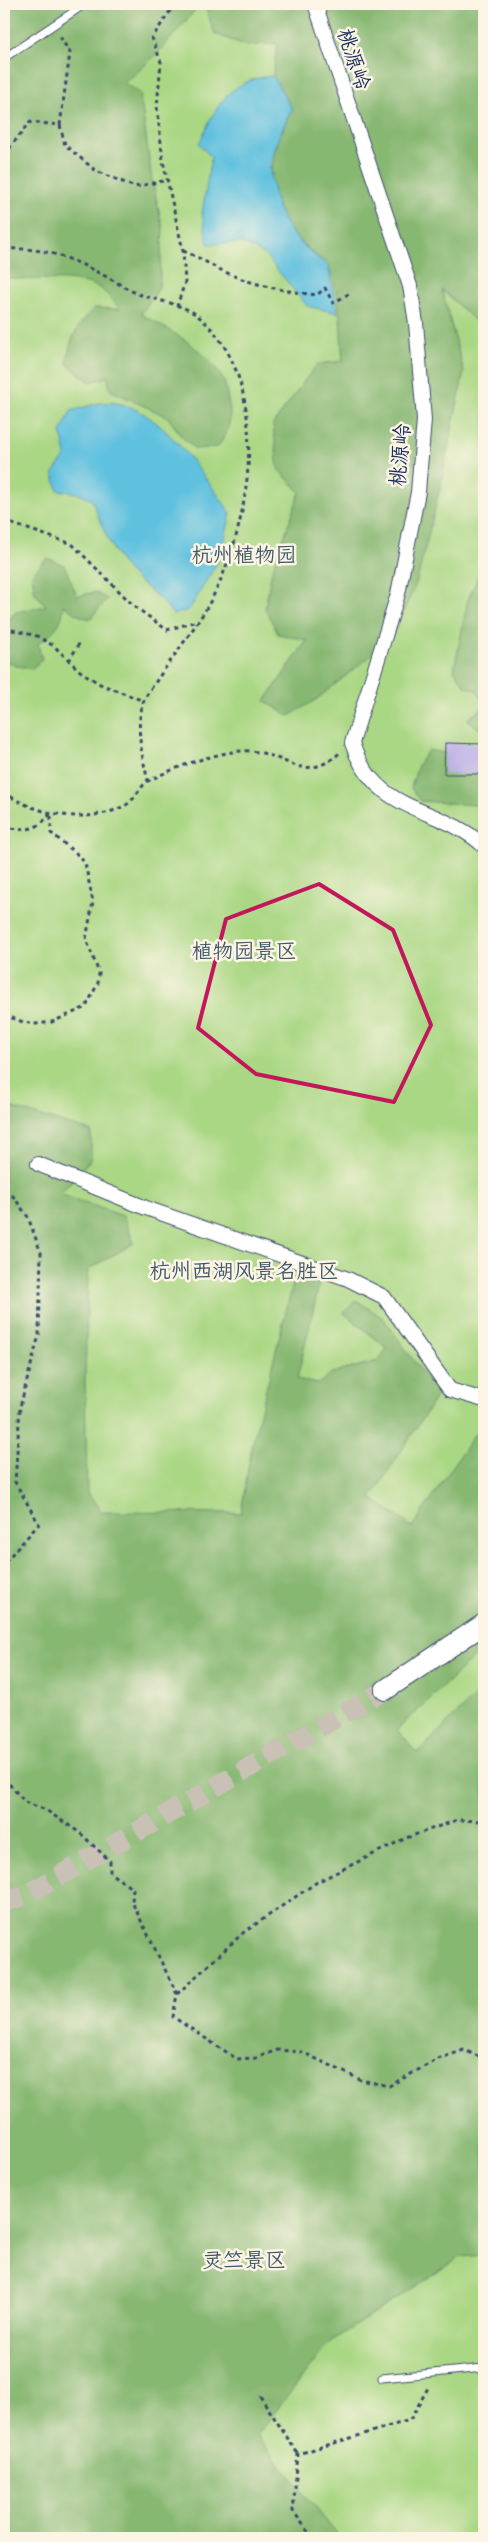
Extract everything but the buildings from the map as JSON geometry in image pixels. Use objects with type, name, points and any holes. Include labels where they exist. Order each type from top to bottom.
[{"type":"main road","points":[[384,1690],[484,1624]]},
{"type":"street","name":"桃源岭","points":[[315,4],[410,286],[416,323],[424,420],[418,492],[398,594],[352,743]]},
{"type":"street","points":[[352,743],[356,756],[368,775],[398,802],[471,834],[484,846]]},
{"type":"street","points":[[38,1164],[146,1208],[348,1279],[384,1297],[450,1390],[484,1400]]},
{"type":"lane","points":[[4,58],[85,4]]},
{"type":"lane","points":[[382,2378],[484,2368]]},
{"type":"path","points":[[175,4],[152,38],[161,62],[157,106],[162,161],[168,180],[182,251],[185,282],[177,306]]},
{"type":"path","points":[[53,26],[70,53],[60,124],[65,146],[96,172],[135,187],[168,180]]},
{"type":"path","points":[[4,155],[30,122],[60,124]]},
{"type":"path","points":[[4,249],[24,248],[61,254],[139,294],[196,314],[211,329],[229,355],[240,378],[248,434],[245,492],[238,532],[222,577],[198,621],[144,701],[140,720],[140,743],[148,781]]},
{"type":"path","points":[[182,251],[202,258],[220,269],[267,287],[317,295],[325,288],[333,303],[352,292]]},
{"type":"path","points":[[4,522],[72,544],[134,606],[167,630],[198,621]]},
{"type":"path","points":[[4,663],[9,646],[4,628],[37,636],[54,646],[69,661],[100,684],[144,701]]},
{"type":"path","points":[[69,661],[80,642]]},
{"type":"path","points":[[4,792],[33,809],[76,815],[103,813],[128,804],[148,781],[194,761],[234,752],[265,752],[302,769],[315,768],[328,763],[352,743]]},
{"type":"path","points":[[4,828],[30,829],[39,827],[51,812]]},
{"type":"path","points":[[4,1015],[23,1022],[36,1024],[52,1022],[86,1007],[98,983],[99,973],[86,939],[93,902],[85,863],[76,852],[51,833],[51,812]]},
{"type":"path","points":[[4,1193],[13,1196],[28,1217],[41,1253],[39,1335],[20,1407],[16,1482],[40,1524],[4,1563]]},
{"type":"path","points":[[4,1778],[25,1802],[46,1810],[80,1833],[110,1861],[110,1873],[133,1889],[132,1902],[177,1994],[173,2017],[237,2059],[256,2058],[277,2050],[302,2052],[361,2080],[389,2086],[438,2059],[464,2050],[480,2057],[484,2056]]},
{"type":"path","points":[[177,1994],[243,1933],[317,1882],[406,1838],[457,1820],[484,1821]]},
{"type":"path","points":[[298,2454],[410,2420],[436,2372]]},
{"type":"path","points":[[260,2396],[298,2454],[293,2511],[312,2538]]},
{"type":"highlighted area","points":[[319,884],[393,930],[431,1025],[394,1102],[256,1074],[198,1028],[226,919]]},
{"type":"green space","name":"植物园景区","points":[[4,4],[484,4],[484,2538],[4,2538]]},
{"type":"green space","points":[[4,4],[200,4],[155,56],[124,83],[140,93],[152,180],[163,229],[159,288],[141,314],[197,349],[215,367],[222,378],[227,392],[230,419],[227,431],[217,447],[195,449],[181,436],[168,417],[110,390],[108,377],[90,382],[67,364],[75,333],[94,308],[120,309],[104,291],[92,284],[68,280],[4,277]]},
{"type":"green space","points":[[204,4],[330,4],[373,7],[375,4],[484,4],[484,329],[442,290],[464,372],[438,496],[416,584],[390,640],[317,699],[289,716],[265,701],[307,640],[278,634],[265,608],[271,574],[300,492],[278,469],[273,424],[317,364],[343,361],[340,313],[336,289],[328,267],[301,242],[285,223],[272,191],[273,160],[292,109],[273,76],[277,43],[247,46],[215,34]]},
{"type":"green space","points":[[47,558],[64,565],[77,596],[95,592],[107,599],[90,619],[78,615],[63,605],[63,612],[56,628],[38,644],[42,660],[32,668],[16,666],[5,661],[4,663],[4,623],[16,612],[46,606],[35,593],[32,574]]},
{"type":"green space","points":[[484,562],[484,708],[477,690],[466,687],[454,670],[468,600]]},
{"type":"green space","points":[[484,708],[484,729],[478,728],[467,719]]},
{"type":"green space","points":[[428,750],[484,760],[484,813],[476,805],[420,801],[411,788],[418,765]]},
{"type":"green space","name":"灵竺景区","points":[[4,1107],[10,1107],[91,1131],[91,1159],[60,1194],[123,1216],[134,1243],[88,1270],[85,1377],[87,1493],[102,1512],[241,1513],[252,1445],[295,1276],[319,1285],[297,1379],[318,1384],[332,1373],[378,1361],[387,1348],[344,1313],[356,1300],[383,1318],[438,1394],[371,1498],[412,1527],[474,1435],[484,1430],[484,1648],[397,1730],[417,1753],[484,1687],[484,2255],[461,2257],[330,2342],[257,2435],[340,2538],[4,2538]]},
{"type":"water","points":[[273,76],[292,109],[271,160],[270,167],[275,199],[291,232],[308,250],[328,265],[338,313],[307,306],[265,255],[242,243],[208,244],[202,214],[211,157],[199,144],[218,107],[234,89],[258,78]]},
{"type":"water","points":[[99,403],[122,404],[154,421],[197,466],[231,513],[220,558],[189,610],[173,615],[164,603],[132,575],[108,539],[92,500],[77,493],[58,490],[53,473],[66,455],[61,432],[71,411]]},
{"type":"tunnel","points":[[4,1902],[26,1895],[385,1690]]},
{"type":"park label","name":"杭州植物园","points":[[244,555]]},
{"type":"park label","name":"杭州西湖风景名胜区","points":[[244,1271]]}]
